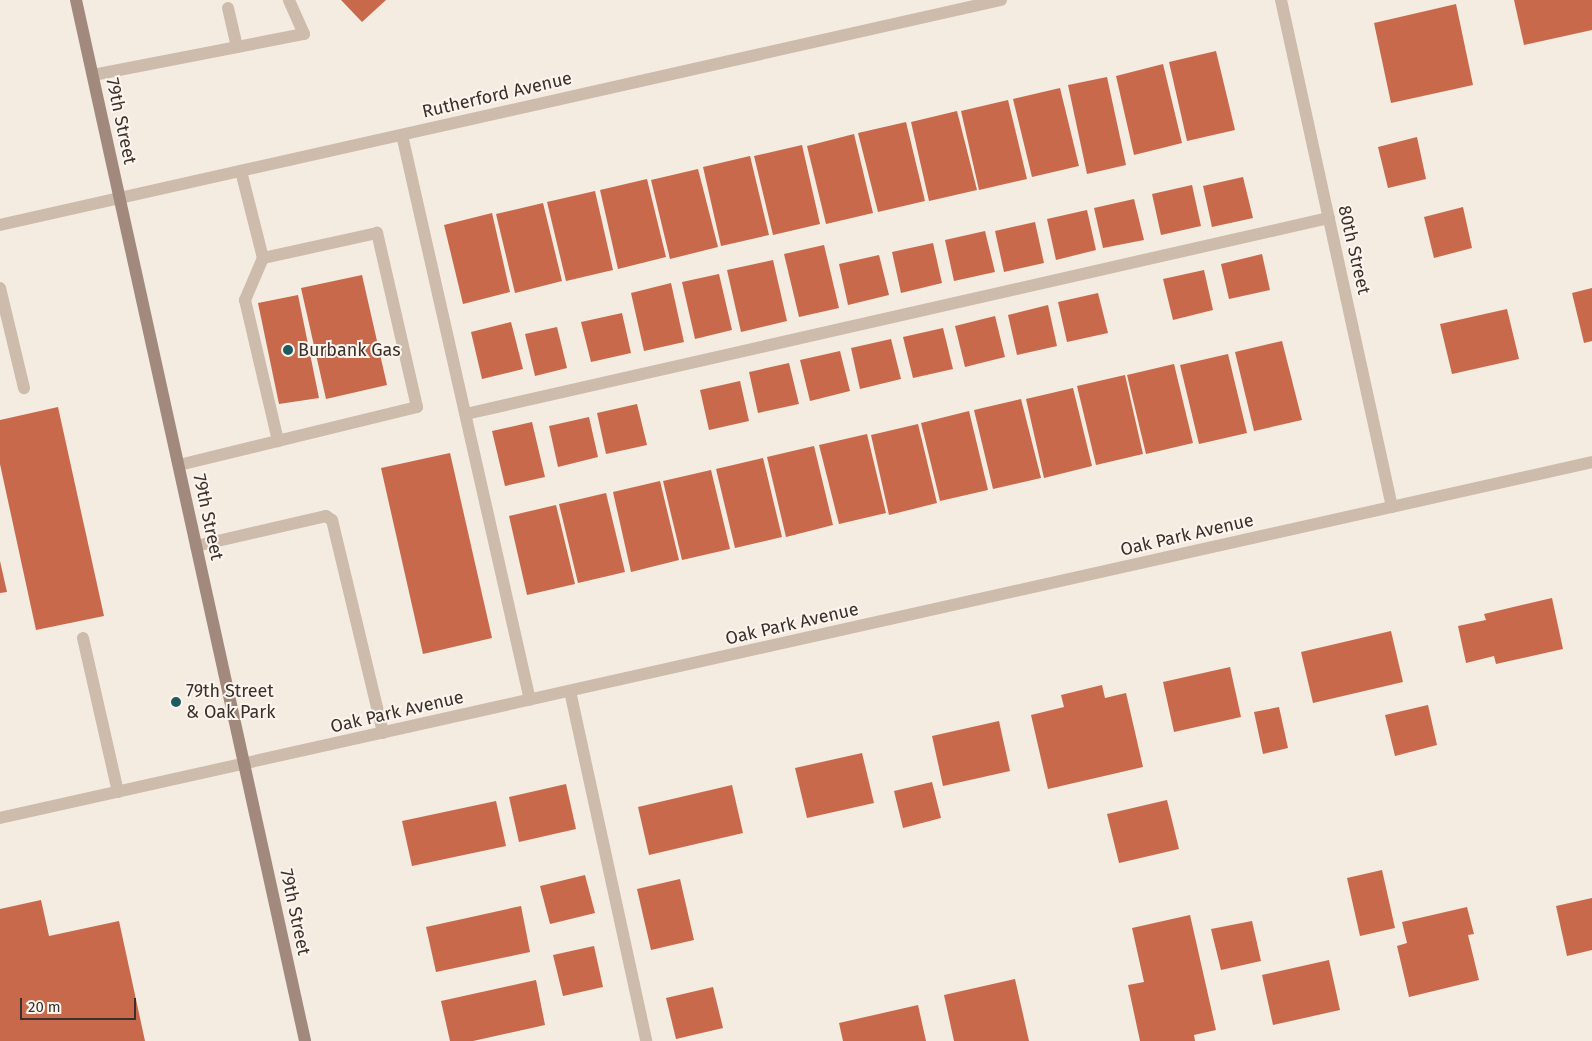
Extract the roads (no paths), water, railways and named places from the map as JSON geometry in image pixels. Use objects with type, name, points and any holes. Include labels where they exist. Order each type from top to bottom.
[{"type":"main road","name":"79th Street","points":[[76,0],[306,1041]]},
{"type":"street","points":[[93,75],[304,34],[289,0]]},
{"type":"street","name":"Rutherford Avenue","points":[[0,225],[1001,0]]},
{"type":"street","name":"80th Street","points":[[1280,0],[1392,507]]},
{"type":"street","points":[[228,8],[237,47]]},
{"type":"street","points":[[402,135],[530,700]]},
{"type":"street","points":[[241,171],[263,258],[245,300],[278,441]]},
{"type":"street","points":[[466,414],[1329,218]]},
{"type":"street","points":[[179,466],[417,407],[377,233],[263,258]]},
{"type":"street","points":[[0,288],[24,388]]},
{"type":"street","name":"Oak Park Avenue","points":[[0,818],[1592,462]]},
{"type":"street","points":[[196,546],[326,516],[332,520],[382,733]]},
{"type":"street","points":[[83,638],[118,792]]},
{"type":"street","points":[[570,691],[646,1041]]},
{"type":"place","name":"Burbank Gas","points":[[288,350]]},
{"type":"place","name":"79th Street & Oak Park","points":[[176,702]]}]
